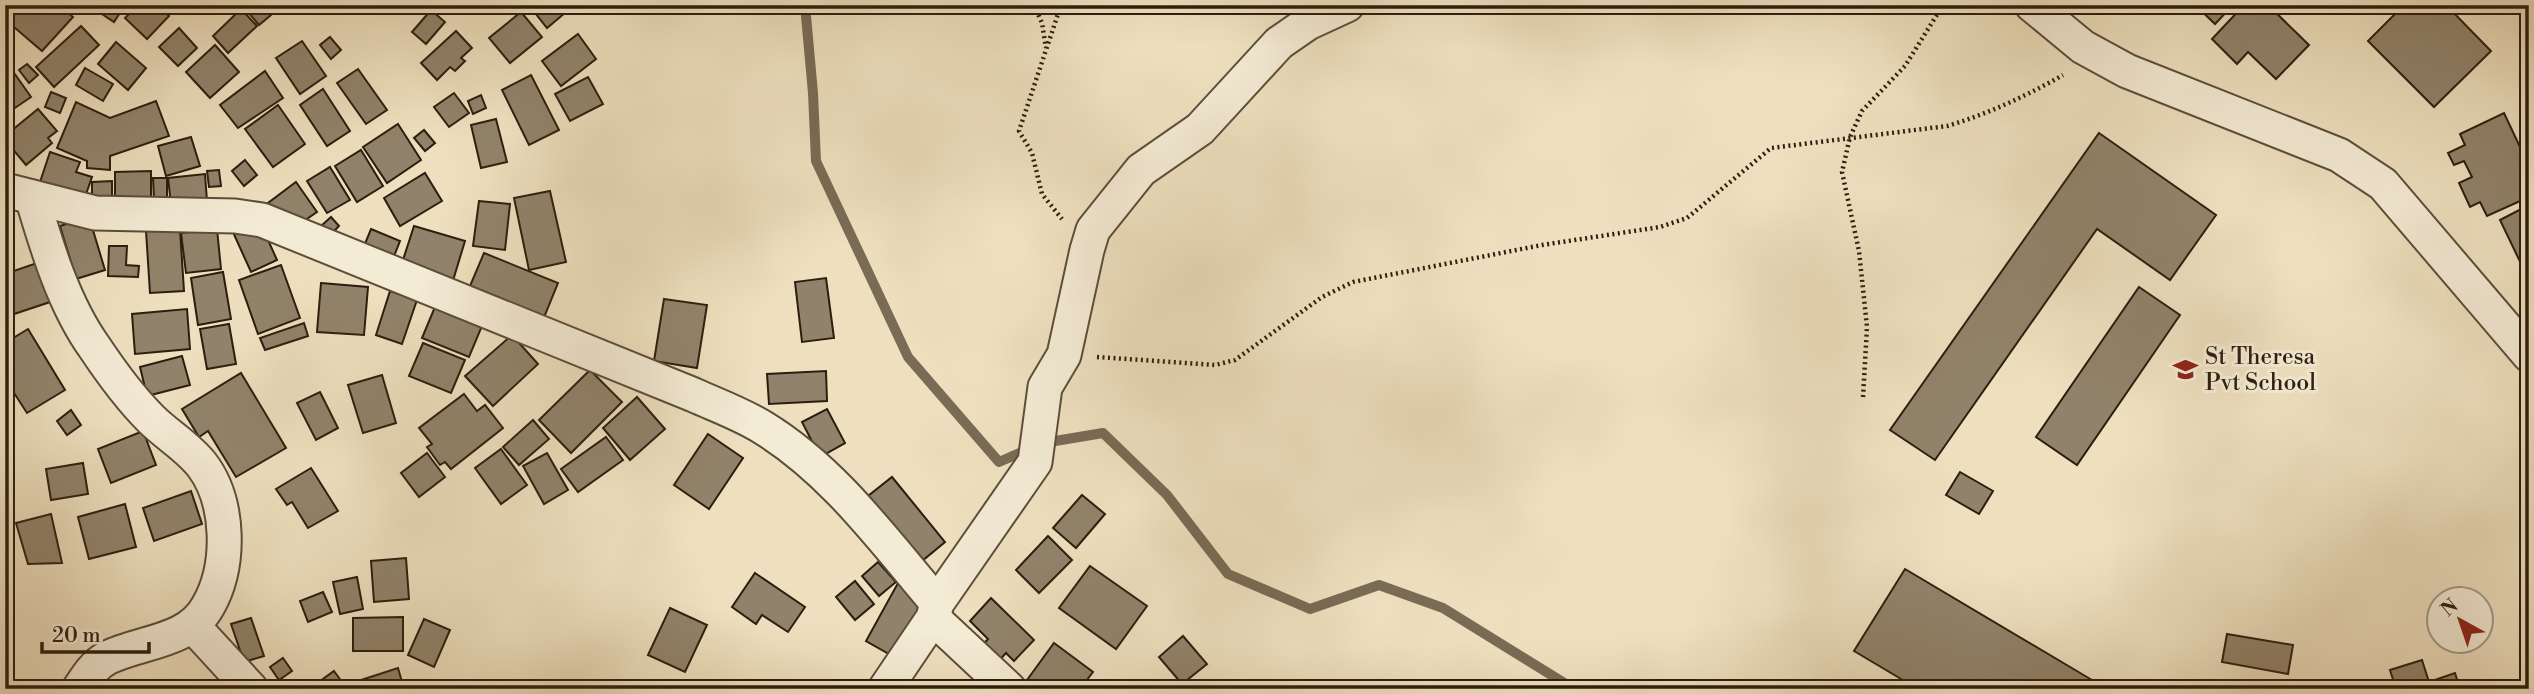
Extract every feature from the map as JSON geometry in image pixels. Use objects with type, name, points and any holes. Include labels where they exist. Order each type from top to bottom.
[{"type":"street","points":[[885,689],[1035,463],[1045,387],[1064,355],[1093,230],[1141,170],[1200,129],[1279,43],[1307,23],[1347,5]]},
{"type":"street","points":[[2032,5],[2083,47],[2127,71],[2339,155],[2364,170],[2382,184],[2529,355]]},
{"type":"street","points":[[19,193],[77,210],[103,214],[235,216],[262,219],[694,395],[762,427],[827,478],[852,503],[935,610],[1009,689]]},
{"type":"street","points":[[19,193],[48,246],[69,302],[87,337],[150,418],[201,463],[215,485],[224,536],[220,575],[209,606],[193,626],[186,631],[107,658],[90,671],[79,689]]},
{"type":"street","points":[[193,626],[251,689]]},
{"type":"path","points":[[1034,5],[1042,23],[1046,49]]},
{"type":"path","points":[[1061,5],[1019,131],[1032,153],[1042,194],[1074,231],[1089,242]]},
{"type":"path","points":[[1863,397],[1867,327],[1859,251],[1842,172],[1850,137],[1862,111],[1905,66],[1942,5]]},
{"type":"path","points":[[1064,355],[1214,365],[1235,360],[1322,297],[1353,282],[1542,245],[1660,227],[1687,218],[1772,148],[1947,126],[1972,119],[2030,94],[2097,56]]},
{"type":"building","points":[[22,5],[59,5],[73,17],[42,51],[8,22]]},
{"type":"building","points":[[95,5],[125,5],[114,22],[93,8]]},
{"type":"building","points":[[138,5],[158,5],[169,16],[147,39],[125,18]]},
{"type":"building","points":[[242,5],[272,5],[277,10],[259,25]]},
{"type":"building","points":[[546,5],[558,5],[565,13],[547,28],[536,14]]},
{"type":"building","points":[[2195,5],[2233,5],[2215,24]]},
{"type":"building","points":[[2244,5],[2268,5],[2309,45],[2276,79],[2248,52],[2237,64],[2212,39]]},
{"type":"building","points":[[2404,5],[2446,5],[2491,51],[2434,107],[2368,41]]},
{"type":"building","points":[[241,9],[257,26],[228,53],[213,36]]},
{"type":"building","points":[[431,10],[445,22],[426,44],[412,32]]},
{"type":"building","points":[[521,12],[542,37],[510,63],[489,38]]},
{"type":"building","points":[[81,26],[99,45],[54,87],[36,67]]},
{"type":"building","points":[[179,28],[197,48],[178,66],[159,47]]},
{"type":"building","points":[[456,31],[472,48],[461,58],[465,61],[455,71],[450,67],[437,80],[421,63]]},
{"type":"building","points":[[578,34],[596,59],[561,86],[542,61]]},
{"type":"building","points":[[330,37],[341,50],[331,59],[320,45]]},
{"type":"building","points":[[302,41],[326,76],[300,94],[276,58]]},
{"type":"building","points":[[116,42],[146,68],[128,90],[98,64]]},
{"type":"building","points":[[215,45],[239,72],[210,98],[186,72]]},
{"type":"building","points":[[5,60],[31,97],[9,112],[5,107]]},
{"type":"building","points":[[27,64],[38,75],[29,83],[19,70]]},
{"type":"building","points":[[85,68],[113,84],[103,101],[76,85]]},
{"type":"building","points":[[358,69],[387,110],[366,124],[337,83]]},
{"type":"building","points":[[265,71],[283,98],[238,128],[220,105]]},
{"type":"building","points":[[531,75],[559,130],[529,145],[502,90]]},
{"type":"building","points":[[588,77],[603,104],[570,121],[555,94]]},
{"type":"building","points":[[323,89],[350,131],[327,146],[300,105]]},
{"type":"building","points":[[51,92],[66,98],[60,113],[45,107]]},
{"type":"building","points":[[454,93],[469,113],[449,127],[434,107]]},
{"type":"building","points":[[481,95],[486,108],[473,114],[468,101]]},
{"type":"building","points":[[156,101],[169,136],[110,156],[110,170],[87,168],[87,161],[57,148],[76,102],[110,118]]},
{"type":"building","points":[[278,105],[305,144],[273,167],[245,129]]},
{"type":"building","points":[[38,109],[57,131],[48,138],[52,143],[26,165],[5,140],[5,136]]},
{"type":"building","points":[[2504,113],[2529,166],[2529,197],[2487,216],[2480,202],[2470,207],[2459,183],[2472,177],[2464,161],[2454,165],[2448,153],[2465,145],[2460,134]]},
{"type":"building","points":[[496,119],[507,162],[481,168],[471,125]]},
{"type":"building","points":[[398,124],[421,160],[387,183],[363,147]]},
{"type":"building","points":[[424,130],[435,143],[425,151],[414,138]]},
{"type":"building","points":[[2099,133],[2216,215],[2170,280],[2097,229],[1935,460],[1890,430]]},
{"type":"building","points":[[191,137],[200,166],[166,176],[158,146]]},
{"type":"building","points":[[361,150],[383,186],[357,202],[335,166]]},
{"type":"building","points":[[50,152],[80,162],[76,172],[92,177],[84,200],[39,185]]},
{"type":"building","points":[[245,160],[257,175],[244,186],[232,171]]},
{"type":"building","points":[[330,167],[350,200],[327,213],[307,181]]},
{"type":"building","points":[[219,170],[221,186],[209,187],[207,171]]},
{"type":"building","points":[[151,171],[151,201],[115,201],[115,172]]},
{"type":"building","points":[[425,173],[442,201],[400,226],[384,198]]},
{"type":"building","points":[[205,174],[207,201],[171,204],[168,178]]},
{"type":"building","points":[[153,178],[167,178],[167,200],[154,200]]},
{"type":"building","points":[[112,181],[112,201],[92,202],[92,182]]},
{"type":"building","points":[[296,182],[317,212],[295,227],[281,218],[268,203]]},
{"type":"building","points":[[550,191],[566,262],[529,270],[514,198]]},
{"type":"building","points":[[479,201],[510,204],[505,250],[473,246]]},
{"type":"building","points":[[2529,205],[2529,270],[2525,272],[2500,220]]},
{"type":"building","points":[[89,217],[105,270],[76,279],[60,226]]},
{"type":"building","points":[[331,217],[339,226],[330,235],[321,226]]},
{"type":"building","points":[[414,226],[465,241],[451,287],[402,263]]},
{"type":"building","points":[[180,229],[184,291],[150,293],[146,231]]},
{"type":"building","points":[[217,229],[221,269],[186,273],[181,233]]},
{"type":"building","points":[[371,229],[400,241],[391,264],[362,251]]},
{"type":"building","points":[[232,230],[264,231],[277,260],[251,272]]},
{"type":"building","points":[[109,246],[127,246],[126,265],[139,266],[138,277],[108,276]]},
{"type":"building","points":[[484,253],[558,283],[543,320],[522,311],[524,308],[470,286]]},
{"type":"building","points":[[37,263],[50,302],[5,317],[5,274]]},
{"type":"building","points":[[281,265],[300,318],[258,334],[239,280]]},
{"type":"building","points":[[223,272],[231,319],[198,325],[191,278]]},
{"type":"building","points":[[826,278],[834,338],[802,342],[795,282]]},
{"type":"building","points":[[321,283],[368,287],[364,335],[317,332]]},
{"type":"building","points":[[2139,287],[2180,315],[2077,465],[2036,437]]},
{"type":"building","points":[[390,291],[417,300],[402,344],[376,335]]},
{"type":"building","points":[[664,299],[707,305],[697,368],[654,361]]},
{"type":"building","points":[[437,302],[484,321],[469,357],[422,338]]},
{"type":"building","points":[[187,309],[190,349],[135,354],[132,314]]},
{"type":"building","points":[[304,323],[308,336],[265,350],[260,338]]},
{"type":"building","points":[[229,324],[236,364],[207,369],[200,329]]},
{"type":"building","points":[[28,329],[65,390],[27,413],[5,379],[5,343]]},
{"type":"building","points":[[512,335],[538,364],[493,406],[465,376]]},
{"type":"building","points":[[423,343],[465,360],[451,393],[409,376]]},
{"type":"building","points":[[182,356],[190,385],[147,396],[140,367]]},
{"type":"building","points":[[590,370],[622,402],[571,453],[539,420]]},
{"type":"building","points":[[826,371],[827,401],[769,404],[767,374]]},
{"type":"building","points":[[241,373],[286,448],[236,477],[208,431],[199,437],[182,409]]},
{"type":"building","points":[[382,375],[396,423],[363,433],[348,385]]},
{"type":"building","points":[[320,392],[338,428],[316,440],[297,403]]},
{"type":"building","points":[[464,394],[477,411],[485,405],[503,428],[451,469],[445,462],[440,465],[427,447],[432,444],[419,428]]},
{"type":"building","points":[[637,397],[665,429],[630,460],[603,428]]},
{"type":"building","points":[[827,409],[845,443],[820,457],[802,422]]},
{"type":"building","points":[[71,410],[81,425],[67,435],[57,421]]},
{"type":"building","points":[[533,420],[549,439],[519,465],[503,447]]},
{"type":"building","points":[[143,431],[156,465],[111,483],[98,449]]},
{"type":"building","points":[[708,434],[743,458],[709,509],[674,485]]},
{"type":"building","points":[[606,437],[623,460],[578,492],[561,469]]},
{"type":"building","points":[[501,449],[527,485],[501,504],[475,468]]},
{"type":"building","points":[[427,453],[445,477],[419,497],[401,473]]},
{"type":"building","points":[[547,453],[568,490],[544,504],[523,466]]},
{"type":"building","points":[[83,463],[88,494],[51,500],[46,469]]},
{"type":"building","points":[[311,468],[338,511],[308,528],[292,502],[287,505],[276,489]]},
{"type":"building","points":[[1960,472],[1993,491],[1979,514],[1946,495]]},
{"type":"building","points":[[892,477],[945,542],[916,566],[863,500]]},
{"type":"building","points":[[5,487],[14,512],[5,515]]},
{"type":"building","points":[[191,491],[202,524],[154,541],[143,508]]},
{"type":"building","points":[[1082,495],[1105,514],[1076,548],[1053,528]]},
{"type":"building","points":[[125,504],[136,547],[89,559],[78,517]]},
{"type":"building","points":[[51,514],[62,563],[28,564],[16,523]]},
{"type":"building","points":[[1048,536],[1072,560],[1039,593],[1016,570]]},
{"type":"building","points":[[406,558],[409,599],[374,602],[371,561]]},
{"type":"building","points":[[878,562],[896,582],[879,596],[862,576]]},
{"type":"building","points":[[1090,566],[1147,606],[1116,649],[1059,608]]},
{"type":"building","points":[[1905,569],[2092,680],[2087,689],[1918,689],[1854,651]]},
{"type":"building","points":[[755,573],[805,607],[788,632],[762,615],[756,624],[732,607]]},
{"type":"building","points":[[357,577],[363,609],[340,614],[333,582]]},
{"type":"building","points":[[855,581],[874,604],[855,620],[836,597]]},
{"type":"building","points":[[898,583],[929,599],[896,658],[866,641]]},
{"type":"building","points":[[323,592],[332,612],[308,622],[300,601]]},
{"type":"building","points":[[991,598],[1034,640],[1014,661],[1006,653],[995,665],[979,649],[988,639],[970,621]]},
{"type":"building","points":[[670,608],[707,625],[685,672],[648,655]]},
{"type":"building","points":[[403,617],[403,651],[353,651],[353,618]]},
{"type":"building","points":[[251,618],[264,656],[244,662],[231,624]]},
{"type":"building","points":[[424,619],[450,630],[434,667],[408,655]]},
{"type":"building","points":[[2227,634],[2293,645],[2288,674],[2222,662]]},
{"type":"building","points":[[1183,636],[1207,664],[1182,684],[1159,657]]},
{"type":"building","points":[[1054,643],[1093,672],[1080,689],[1038,689],[1027,680]]},
{"type":"building","points":[[283,658],[292,671],[279,680],[270,667]]},
{"type":"building","points":[[2422,660],[2429,682],[2455,673],[2460,689],[2396,689],[2390,670]]},
{"type":"building","points":[[398,668],[404,689],[357,689],[355,682]]},
{"type":"building","points":[[334,671],[347,689],[309,689]]},
{"type":"waterway","points":[[805,5],[816,161],[908,357],[999,462],[1043,443],[1103,433],[1167,495],[1228,574],[1310,609],[1379,585],[1443,608],[1574,689]]},
{"type":"place","name":"St Theresa Pvt School","points":[[2185,369]]}]
